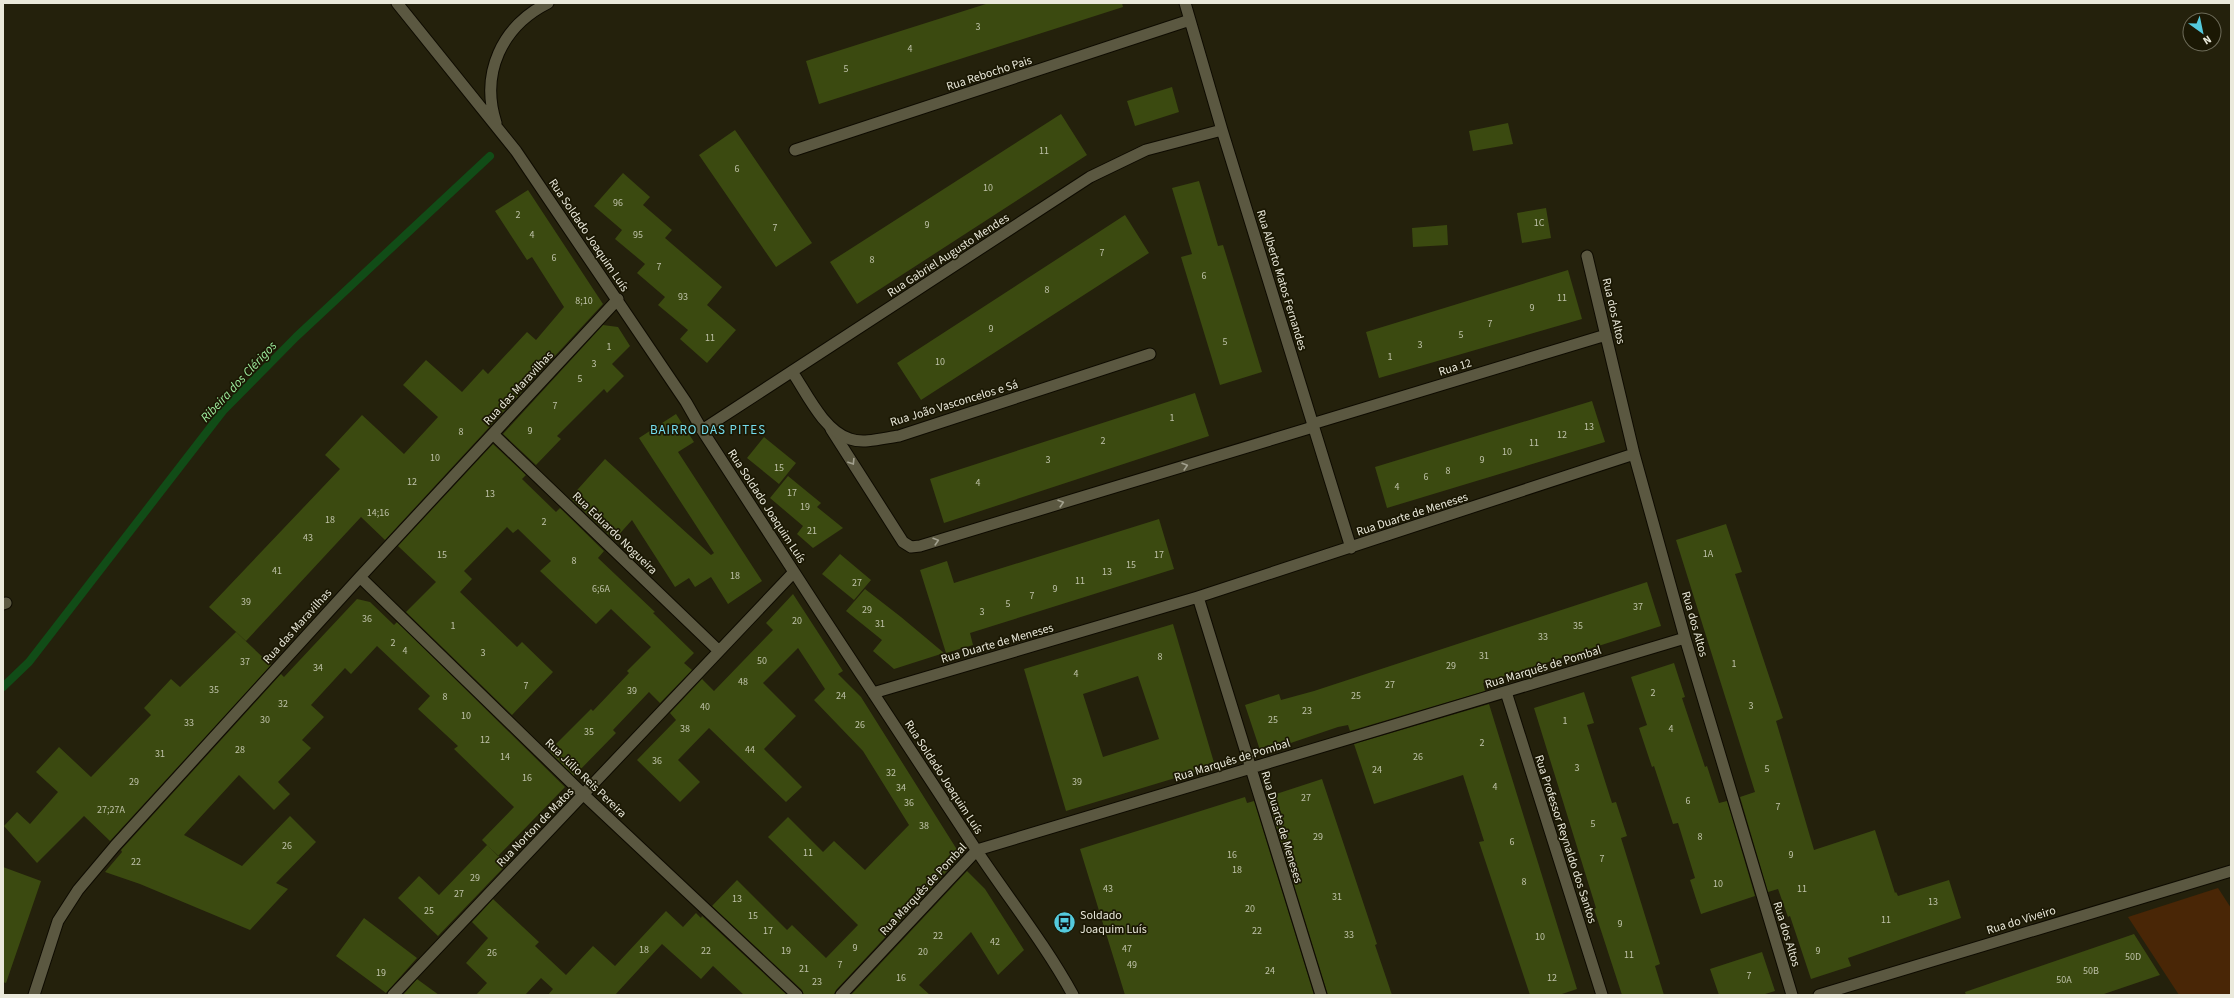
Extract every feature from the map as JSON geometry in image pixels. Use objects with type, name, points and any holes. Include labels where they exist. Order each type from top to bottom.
[{"type":"street","name":"Rua Soldado Joaquim Luís","points":[[397,3],[516,151],[618,299],[873,693],[977,850],[1054,960],[1073,995]]},
{"type":"street","points":[[498,127],[491,101],[493,72],[498,55],[505,40],[518,23],[534,10],[548,3]]},
{"type":"street","name":"Rua Alberto Matos Fernandes","points":[[1185,3],[1222,130],[1350,548]]},
{"type":"street","name":"Rua Rebocho Pais","points":[[795,150],[1190,20]]},
{"type":"street","name":"Rua Gabriel Augusto Mendes","points":[[702,430],[793,373],[1090,177],[1146,150],[1222,130]]},
{"type":"street","name":"Rua dos Altos","points":[[1587,256],[1634,454],[1685,638],[1792,995]]},
{"type":"street","name":"Rua das Maravilhas","points":[[34,995],[58,921],[78,890],[120,840],[618,299]]},
{"type":"street","name":"Rua 12","points":[[831,430],[903,542],[911,546],[928,544],[1606,335]]},
{"type":"street","name":"Rua João Vasconcelos e Sá","points":[[793,373],[831,430],[850,440],[874,440],[899,436],[1150,354]]},
{"type":"street","name":"Rua Eduardo Nogueira","points":[[493,434],[719,651]]},
{"type":"street","name":"Rua Duarte de Meneses","points":[[873,693],[1198,597],[1634,454]]},
{"type":"street","name":"Rua Norton de Matos","points":[[393,995],[794,572]]},
{"type":"street","name":"Rua Júlio Reis Pereira","points":[[360,578],[584,795],[797,995]]},
{"type":"street","name":"Rua Duarte de Meneses","points":[[1198,597],[1321,995]]},
{"type":"street","name":"Rua Marquês de Pombal","points":[[841,995],[977,850],[1685,638]]},
{"type":"street","name":"Rua Professor Reynaldo dos Santos","points":[[1506,692],[1602,995]]},
{"type":"street","name":"Rua do Viveiro","points":[[1819,995],[2231,871]]},
{"type":"shaded area","points":[[2218,888],[2231,908],[2231,995],[2179,995],[2128,917]]},
{"type":"building","points":[[989,3],[1122,3],[1123,7],[819,104],[806,61]]},
{"type":"building","points":[[1172,87],[1179,112],[1135,126],[1127,101]]},
{"type":"building","points":[[1061,114],[1087,155],[857,304],[830,262]]},
{"type":"building","points":[[1508,123],[1513,144],[1473,151],[1469,131]]},
{"type":"building","points":[[735,130],[812,243],[776,267],[699,155]]},
{"type":"building","points":[[623,173],[650,197],[643,205],[672,230],[665,238],[722,287],[707,305],[736,330],[707,363],[680,339],[688,330],[658,305],[665,297],[637,273],[645,264],[615,239],[622,230],[594,206]]},
{"type":"building","points":[[1199,181],[1218,246],[1223,245],[1262,372],[1220,385],[1181,257],[1192,254],[1172,188]]},
{"type":"building","points":[[528,190],[603,304],[385,540],[361,517],[246,641],[209,607],[340,469],[325,455],[362,415],[404,454],[438,417],[403,385],[426,360],[462,392],[483,369],[488,374],[527,332],[536,340],[564,307],[532,257],[527,260],[495,211]]},
{"type":"building","points":[[1546,208],[1551,238],[1522,243],[1517,213]]},
{"type":"building","points":[[1125,215],[1149,253],[921,400],[897,363]]},
{"type":"building","points":[[1447,225],[1448,245],[1413,247],[1412,228]]},
{"type":"building","points":[[1568,270],[1582,319],[1379,378],[1366,332]]},
{"type":"building","points":[[603,325],[618,327],[630,346],[612,364],[624,376],[607,393],[604,389],[557,436],[561,439],[536,465],[503,434]]},
{"type":"building","points":[[1195,393],[1209,436],[944,523],[930,479]]},
{"type":"building","points":[[1592,401],[1605,442],[1387,508],[1375,467]]},
{"type":"building","points":[[676,414],[694,442],[678,452],[762,581],[728,604],[711,577],[695,587],[689,578],[675,587],[632,520],[614,540],[570,498],[605,459],[711,555],[714,553],[639,438]]},
{"type":"building","points":[[764,437],[796,463],[779,484],[747,458]]},
{"type":"building","points":[[493,444],[526,475],[522,479],[556,512],[560,508],[604,551],[598,558],[655,612],[653,613],[694,653],[684,663],[692,670],[660,703],[649,692],[613,730],[616,733],[574,776],[549,751],[591,709],[593,711],[629,673],[627,671],[651,647],[611,609],[596,624],[540,571],[551,561],[518,529],[513,533],[507,527],[464,571],[472,579],[460,592],[517,647],[522,642],[553,672],[512,715],[406,612],[436,582],[398,546]]},
{"type":"building","points":[[788,476],[821,503],[817,507],[843,528],[813,548],[797,534],[803,526],[770,498]]},
{"type":"building","points":[[1159,519],[1174,569],[970,633],[973,645],[946,653],[920,570],[947,561],[954,583]]},
{"type":"building","points":[[1726,524],[1742,572],[1735,574],[1783,718],[1776,721],[1814,850],[1875,830],[1895,893],[1896,892],[1898,896],[1949,880],[1961,918],[1848,958],[1851,966],[1811,979],[1790,916],[1788,917],[1778,889],[1768,892],[1740,797],[1755,792],[1676,540]]},
{"type":"building","points":[[840,554],[871,580],[854,600],[822,574]]},
{"type":"building","points":[[1647,582],[1661,626],[1483,683],[1485,691],[1350,731],[1348,725],[1338,727],[1261,753],[1245,705],[1279,694],[1281,700],[1314,691]]},
{"type":"building","points":[[865,589],[944,653],[894,669],[873,651],[882,640],[846,611]]},
{"type":"building","points":[[793,594],[843,671],[838,674],[861,697],[961,856],[836,990],[834,995],[804,995],[802,990],[712,906],[737,880],[787,930],[792,925],[826,958],[858,925],[768,837],[788,817],[823,852],[834,841],[865,870],[909,825],[863,751],[814,700],[825,689],[798,648],[763,683],[796,716],[764,749],[802,787],[786,802],[709,728],[678,760],[700,782],[680,802],[637,760],[676,720],[670,713],[702,679],[714,691],[773,630],[766,623]]},
{"type":"building","points":[[357,599],[370,602],[394,625],[397,622],[565,787],[498,856],[482,840],[514,807],[454,749],[458,746],[418,709],[430,696],[377,646],[351,674],[345,668],[311,705],[324,717],[302,740],[311,748],[278,782],[290,794],[274,810],[239,775],[184,835],[242,866],[290,816],[316,842],[276,883],[288,889],[250,930],[140,884],[105,872],[122,852],[121,850],[281,674],[284,677]]},
{"type":"building","points":[[1173,624],[1215,766],[1066,811],[1024,669]],"holes":[[[1138,676],[1159,739],[1103,757],[1083,694]]]},
{"type":"building","points":[[236,632],[271,665],[110,841],[84,816],[37,863],[4,826],[17,812],[30,824],[58,792],[36,772],[59,747],[91,777],[151,715],[144,708],[171,679],[180,687]]},
{"type":"building","points":[[1674,663],[1685,697],[1682,698],[1705,767],[1707,766],[1719,803],[1727,801],[1755,896],[1701,914],[1690,880],[1695,878],[1678,823],[1673,824],[1654,766],[1652,767],[1639,728],[1647,725],[1631,677]]},
{"type":"building","points":[[1584,692],[1594,723],[1587,725],[1612,803],[1616,802],[1627,836],[1621,838],[1660,964],[1655,966],[1664,995],[1622,995],[1594,909],[1596,908],[1534,708]]},
{"type":"building","points":[[1489,704],[1577,989],[1559,995],[1530,995],[1479,842],[1484,841],[1463,775],[1374,804],[1354,744]]},
{"type":"building","points":[[1322,779],[1377,944],[1375,945],[1392,995],[1328,995],[1267,797]]},
{"type":"building","points":[[1245,797],[1247,803],[1254,801],[1314,995],[1125,995],[1080,849]]},
{"type":"building","points":[[487,845],[507,864],[438,936],[398,898],[419,876],[439,895]]},
{"type":"building","points":[[3,867],[41,881],[6,983],[3,982]]},
{"type":"building","points":[[967,871],[985,889],[1024,950],[998,975],[971,932],[919,985],[930,995],[851,995]]},
{"type":"building","points":[[493,899],[539,942],[535,946],[566,975],[593,946],[615,966],[666,911],[683,927],[696,913],[701,918],[702,916],[787,995],[744,995],[713,966],[701,979],[662,944],[615,995],[548,995],[553,989],[541,978],[525,995],[476,995],[487,983],[466,963],[488,938],[472,922]]},
{"type":"building","points":[[364,918],[417,958],[386,993],[336,956]]},
{"type":"building","points":[[2134,934],[2160,975],[2101,995],[1966,995],[1965,992]]},
{"type":"building","points":[[1762,952],[1775,991],[1762,995],[1719,995],[1710,969]]},
{"type":"building","points":[[417,979],[439,995],[403,995]]},
{"type":"waterway","name":"Ribeira dos Clérigos","points":[[3,687],[29,662],[223,411],[296,337],[490,156]]},
{"type":"place","name":"Soldado Joaquim Luís","points":[[1064,922]]},
{"type":"district","name":"BAIRRO DAS PITES","points":[[708,429]]}]
